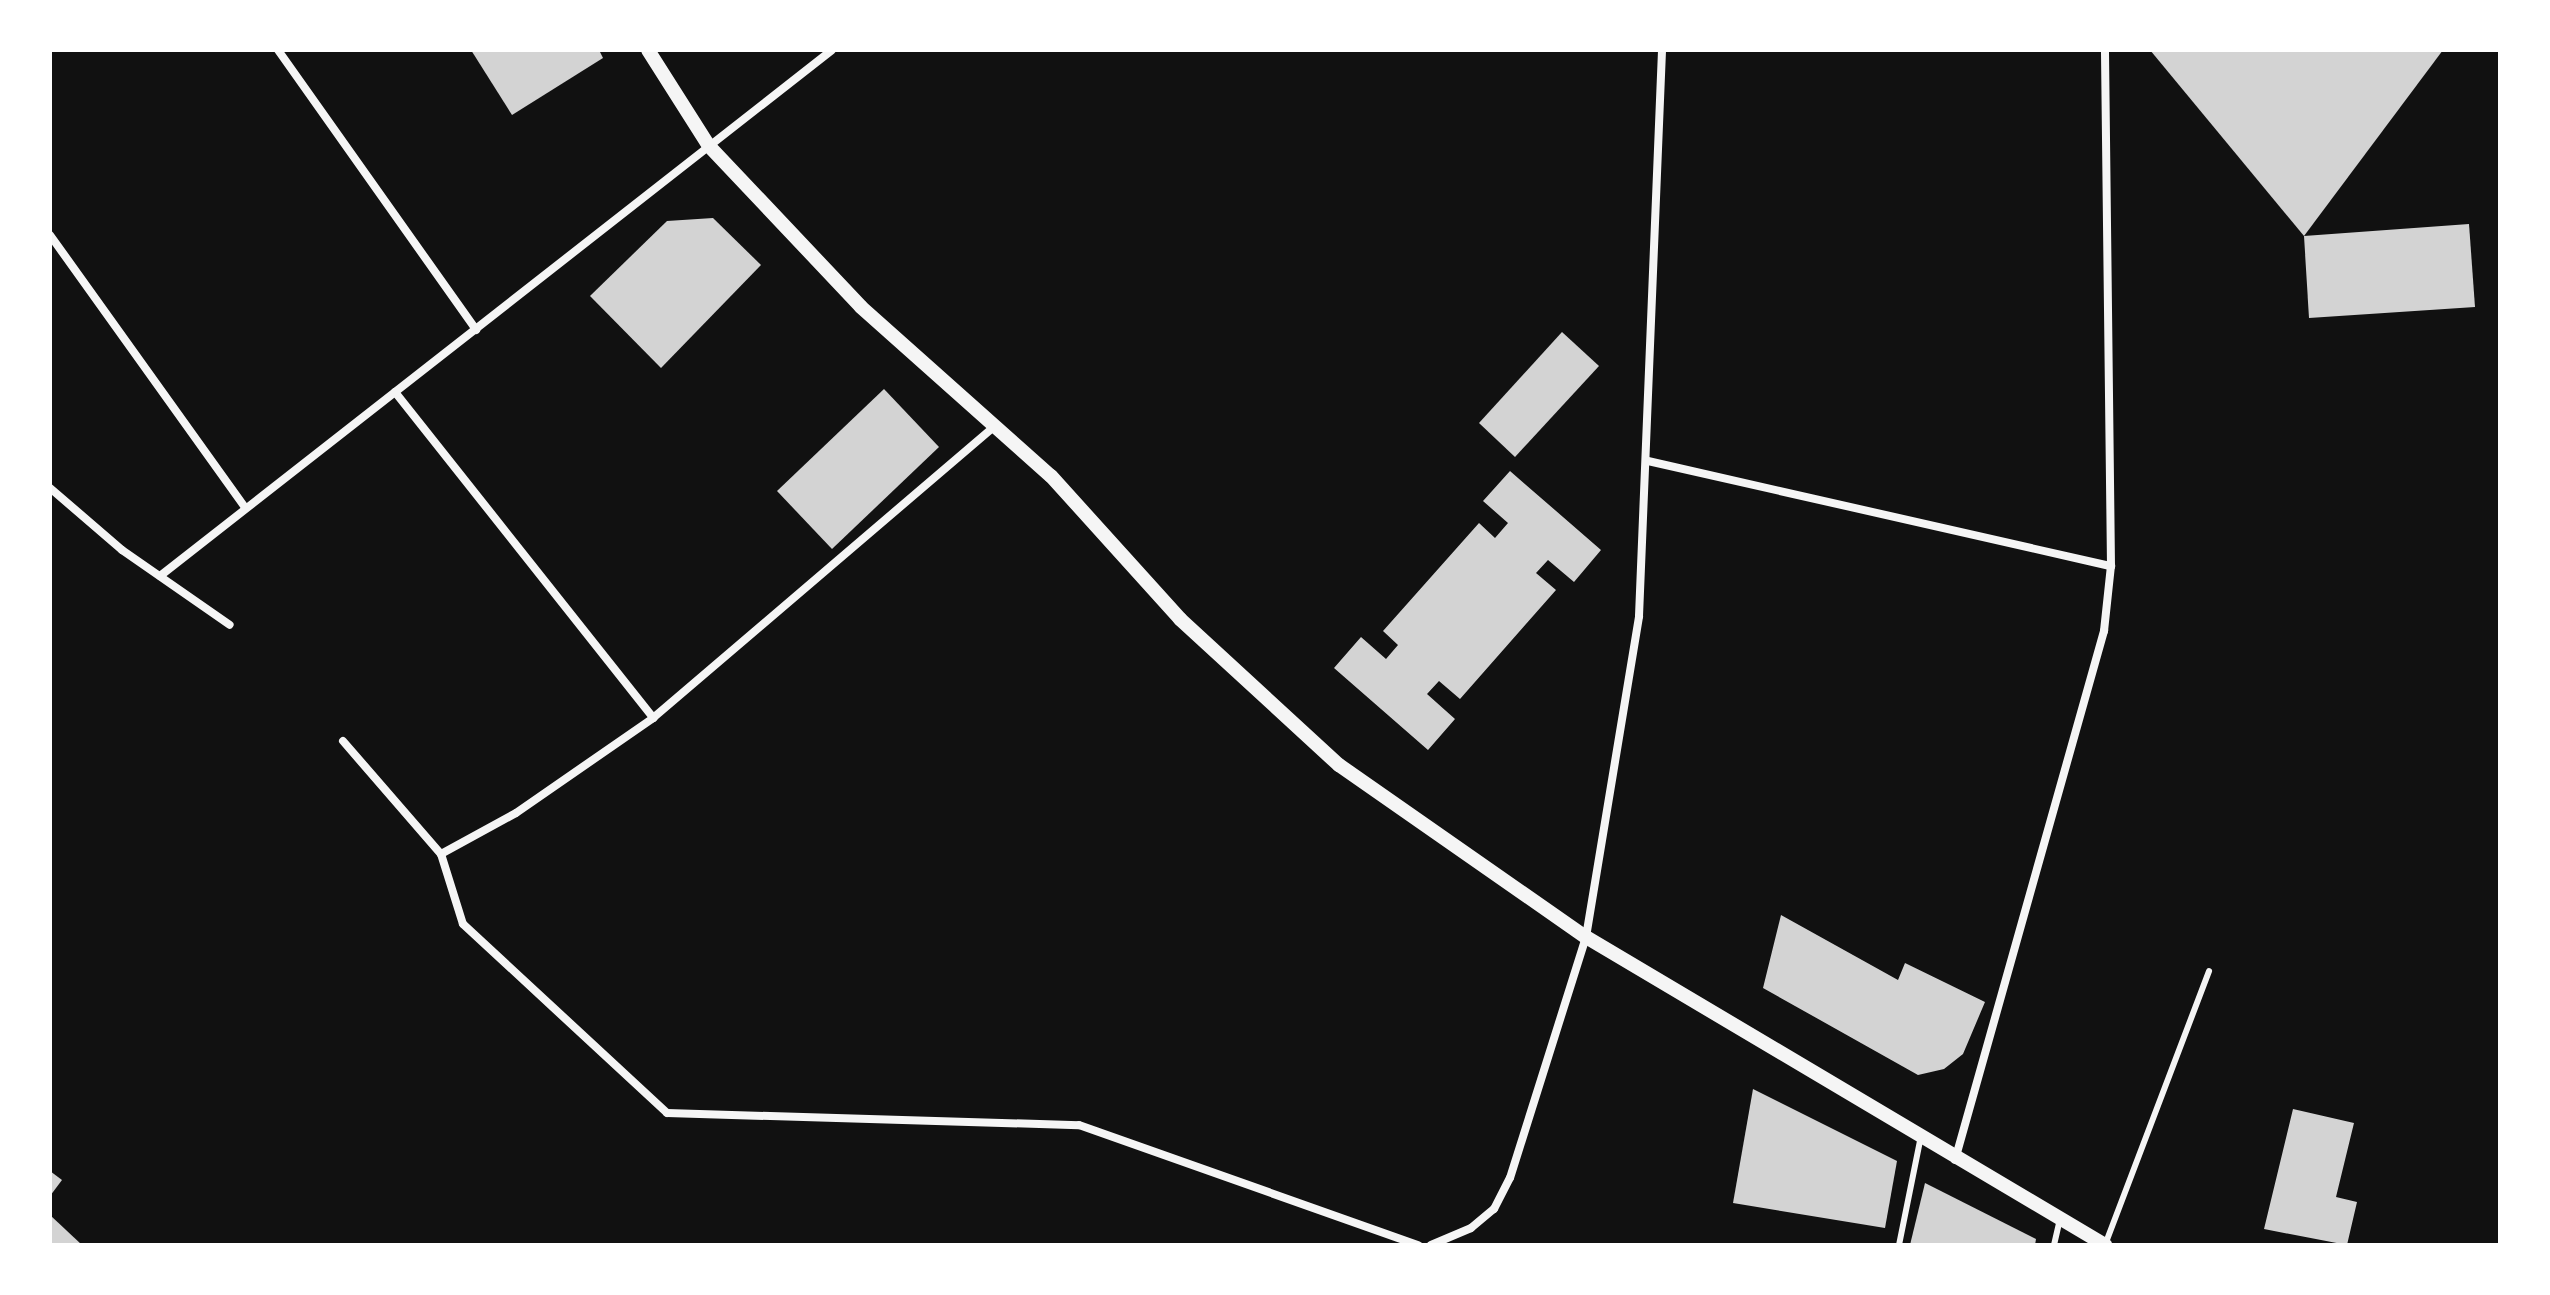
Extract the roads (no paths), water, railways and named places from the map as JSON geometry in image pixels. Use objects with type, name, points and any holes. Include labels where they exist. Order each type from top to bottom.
[{"type":"street","points":[[278,50],[476,330]]},
{"type":"street","points":[[648,50],[709,146],[861,307],[1051,476],[1180,619],[1339,765],[1586,937],[1920,1141],[2105,1245]]},
{"type":"street","points":[[160,576],[244,506],[476,330],[832,50]]},
{"type":"street","points":[[1431,1245],[1471,1228],[1505,1188],[1586,937],[1639,616],[1648,461],[1662,50]]},
{"type":"street","points":[[1955,1161],[2091,695],[2111,566],[2105,50]]},
{"type":"street","points":[[50,235],[244,506]]},
{"type":"street","points":[[395,392],[653,718]]},
{"type":"street","points":[[441,854],[516,813],[653,718],[995,426]]},
{"type":"street","points":[[1648,461],[2111,566]]},
{"type":"street","points":[[50,488],[160,576],[230,625]]},
{"type":"street","points":[[343,741],[441,854],[463,924],[667,1113],[1079,1125],[1418,1245]]},
{"type":"lane","points":[[2105,1245],[2209,971]]},
{"type":"lane","points":[[1899,1245],[1920,1141]]},
{"type":"lane","points":[[2054,1245],[2060,1220]]}]
